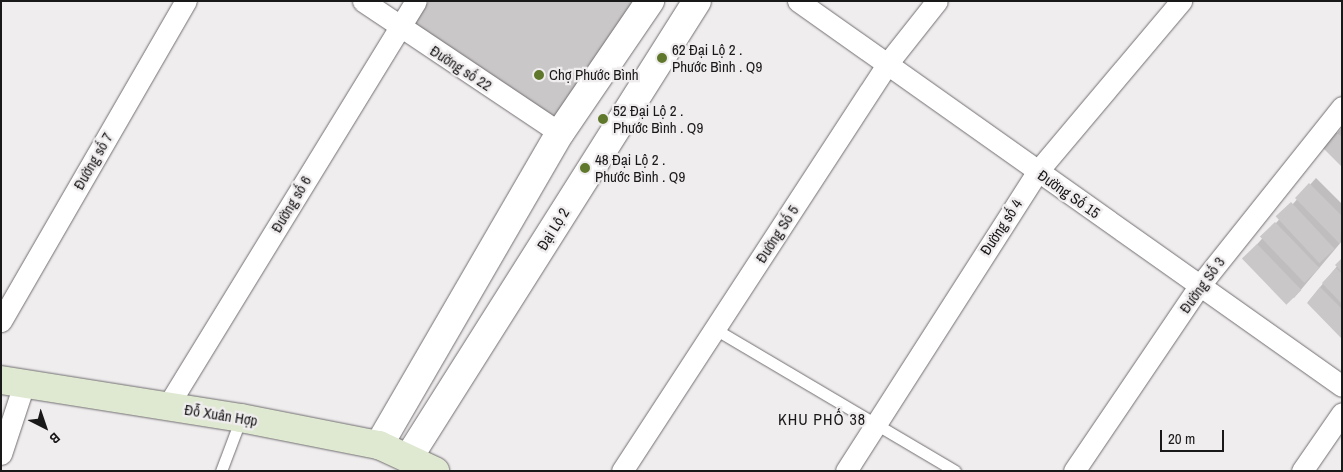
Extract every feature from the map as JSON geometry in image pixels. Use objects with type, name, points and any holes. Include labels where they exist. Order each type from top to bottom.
[{"type":"main road","name":"Đỗ Xuân Hợp","points":[[13,382],[241,418],[379,445],[409,456],[435,471]]},
{"type":"street","name":"Đường số 7","points":[[1,321],[186,1]]},
{"type":"street","name":"Đường số 22","points":[[363,1],[560,133]]},
{"type":"street","name":"Đường số 6","points":[[167,407],[398,26],[416,1]]},
{"type":"street","points":[[379,445],[560,133],[650,1]]},
{"type":"street","name":"Đại Lộ 2","points":[[409,456],[697,1]]},
{"type":"street","name":"Đường Số 15","points":[[798,1],[1037,172],[1342,386]]},
{"type":"street","name":"Đường Số 5","points":[[622,471],[887,64],[937,1]]},
{"type":"street","name":"Đường số 4","points":[[846,471],[1037,172],[1181,1]]},
{"type":"street","name":"Đường Số 3","points":[[1074,471],[1200,285],[1342,107]]},
{"type":"street","points":[[1,454],[13,382]]},
{"type":"street","points":[[1302,471],[1342,413]]},
{"type":"lane","points":[[715,329],[877,423],[955,471]]},
{"type":"lane","points":[[221,471],[241,418]]},
{"type":"building","name":"Chợ Phước Bình","points":[[429,1],[644,1],[561,122],[410,28]]},
{"type":"building","points":[[1336,132],[1342,137],[1342,167],[1322,147]]},
{"type":"building","points":[[1309,183],[1342,216],[1340,244],[1295,198]]},
{"type":"building","points":[[1291,202],[1335,249],[1319,263],[1276,216]]},
{"type":"building","points":[[1275,222],[1319,268],[1304,283],[1260,237]]},
{"type":"building","points":[[1257,244],[1301,290],[1286,305],[1242,259]]},
{"type":"building","points":[[1342,258],[1342,272],[1335,265]]},
{"type":"building","points":[[1336,268],[1342,274],[1342,304],[1322,283]]},
{"type":"building","points":[[1320,287],[1342,309],[1342,339],[1307,303]]},
{"type":"place","name":"62 Đại Lộ 2 . Phước Bình . Q9","points":[[662,58]]},
{"type":"place","name":"Chợ Phước Bình","points":[[539,75]]},
{"type":"place","name":"52 Đại Lộ 2 . Phước Bình . Q9","points":[[603,119]]},
{"type":"place","name":"48 Đại Lộ 2 . Phước Bình . Q9","points":[[585,168]]},
{"type":"district","name":"KHU PHỐ 38","points":[[822,419]]}]
